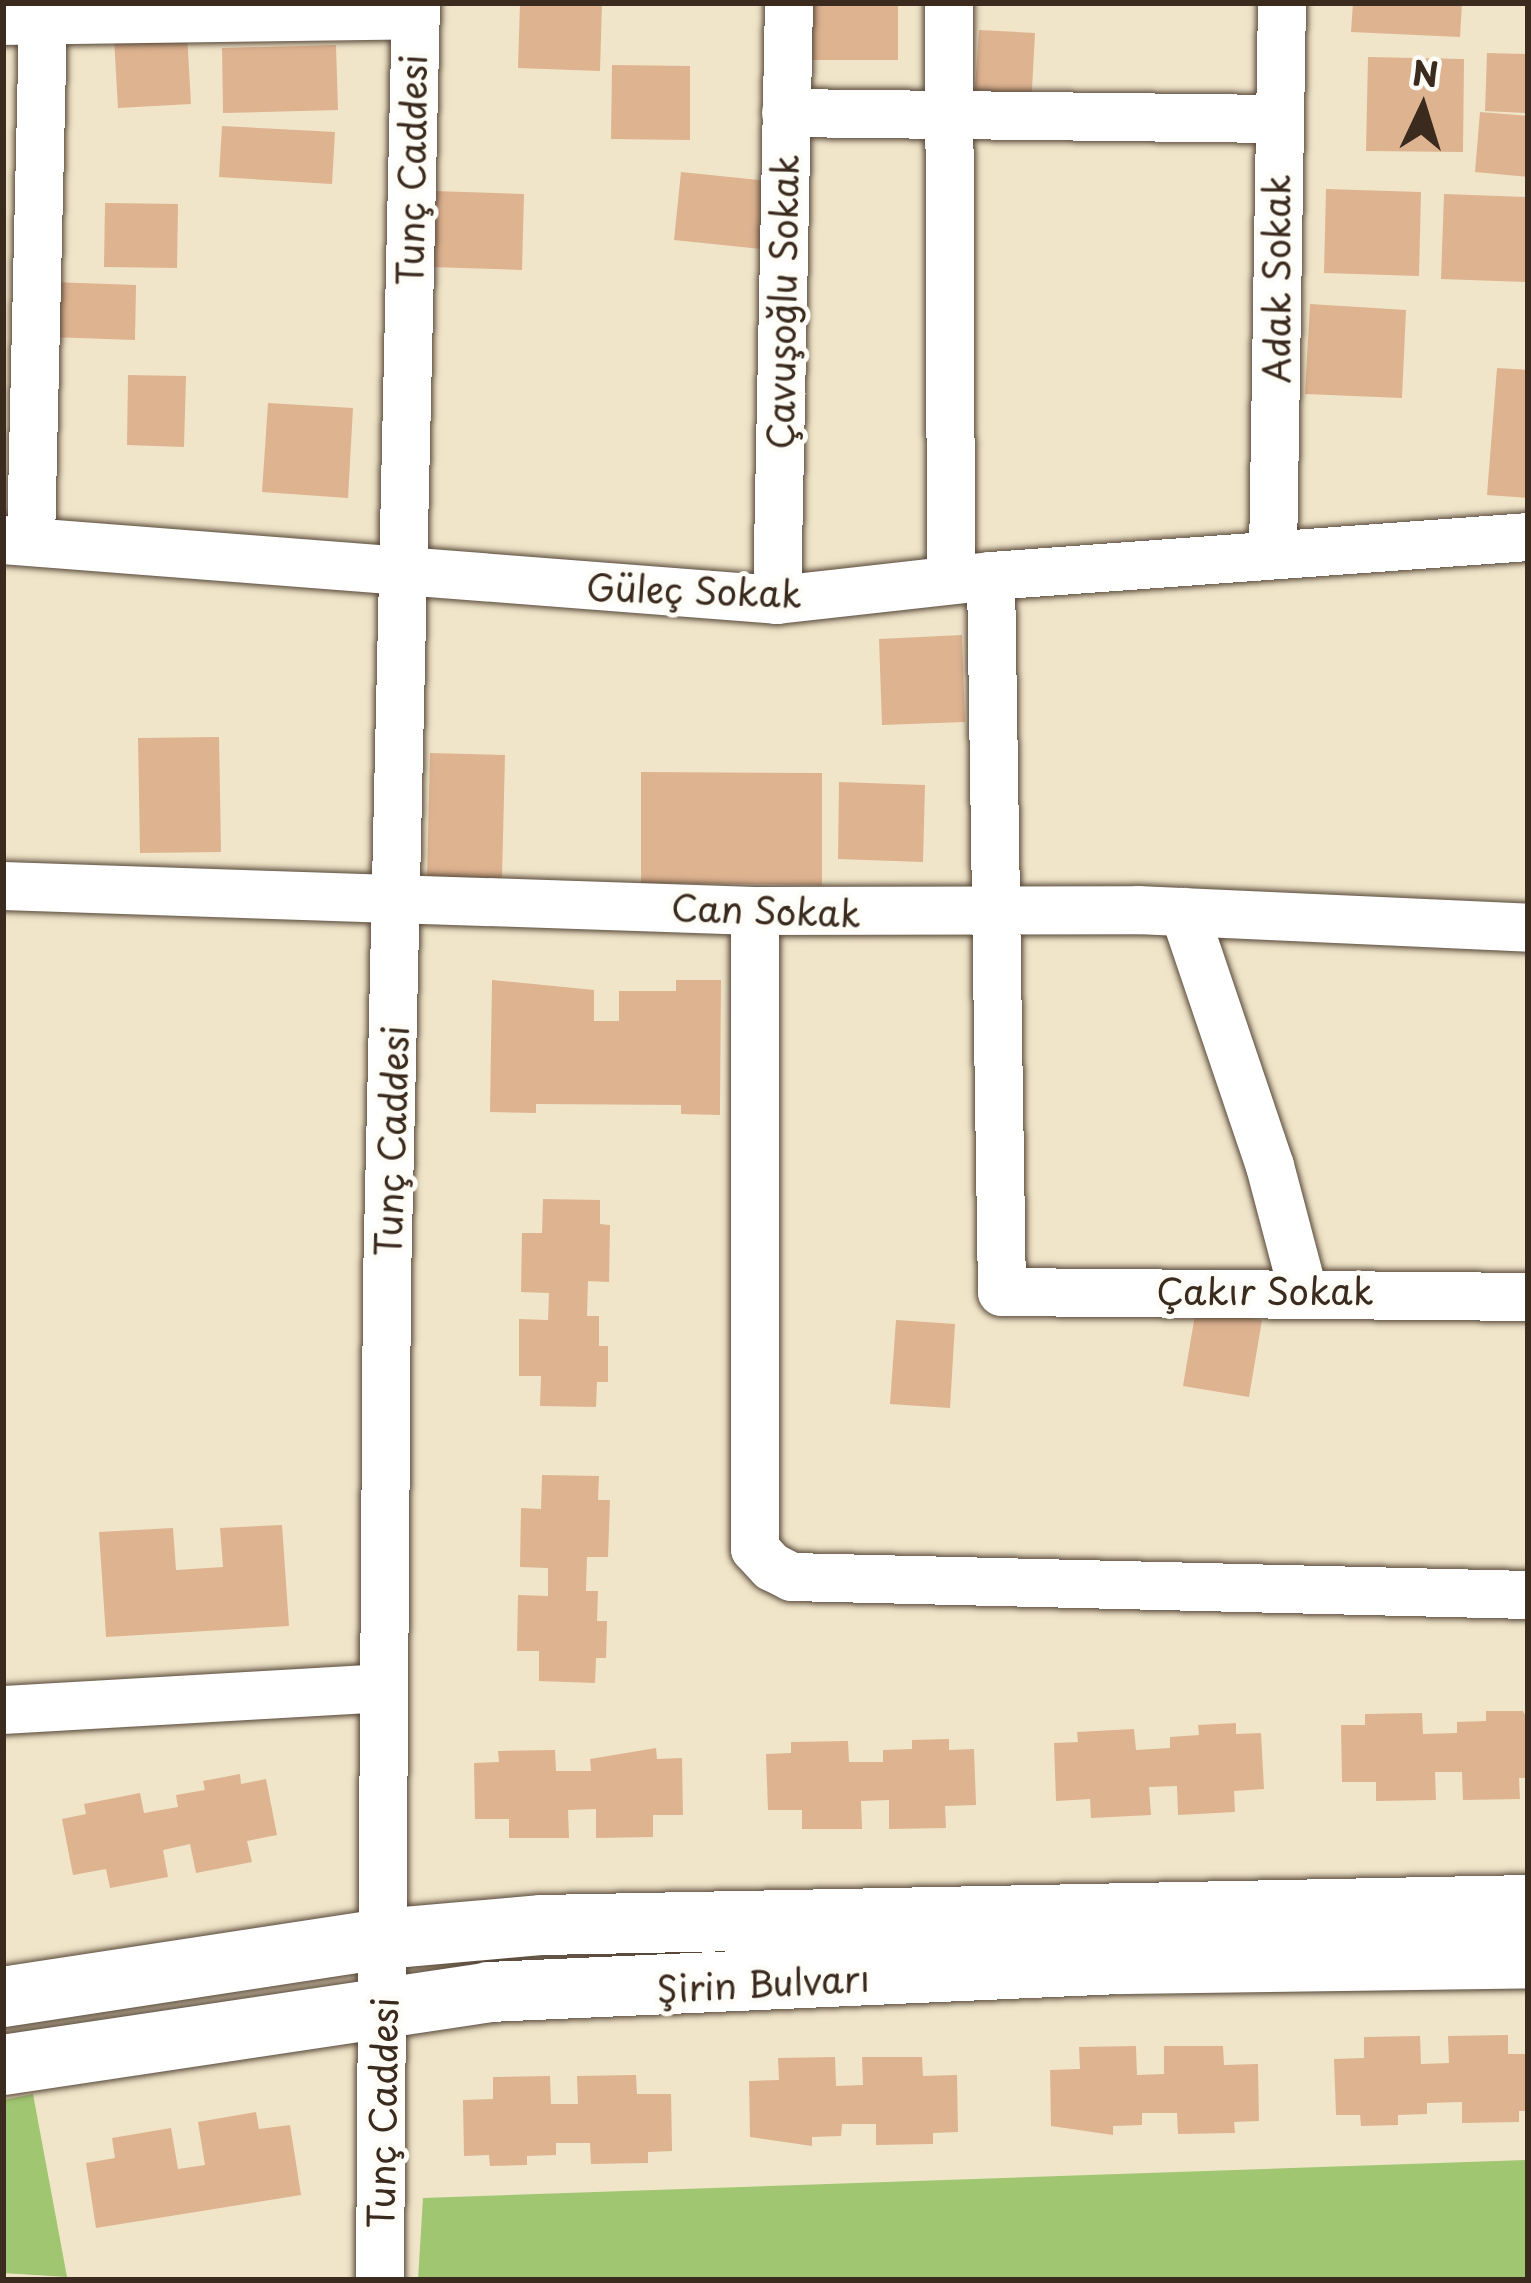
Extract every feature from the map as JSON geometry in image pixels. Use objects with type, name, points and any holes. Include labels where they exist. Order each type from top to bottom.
[{"type":"main road","name":"Şirin Bulvarı","points":[[3,1997],[382,1939],[542,1925],[1528,1905]]},
{"type":"main road","name":"Şirin Bulvarı","points":[[3,2065],[489,1992],[1120,1964],[1528,1958]]},
{"type":"street","name":"Çavuşoğlu Sokak","points":[[777,600],[789,3]]},
{"type":"street","points":[[949,3],[946,112],[991,915]]},
{"type":"street","name":"Adak Sokak","points":[[1274,555],[1282,3]]},
{"type":"street","points":[[17,540],[23,21],[416,9]]},
{"type":"street","name":"Tunç Caddesi","points":[[380,2280],[383,1688],[416,9]]},
{"type":"street","points":[[786,113],[1277,119]]},
{"type":"street","name":"Güleç Sokak","points":[[17,540],[777,600],[971,578],[1528,537]]},
{"type":"street","name":"Can Sokak","points":[[3,886],[754,910],[991,915],[1184,912],[1528,928]]},
{"type":"street","points":[[754,910],[754,1550],[772,1568],[792,1577],[1528,1594]]},
{"type":"street","points":[[1184,912],[1304,1291]]},
{"type":"street","name":"Çakır Sokak","points":[[991,915],[1003,1292],[1304,1291],[1528,1297]]},
{"type":"street","points":[[3,1710],[383,1688]]},
{"type":"green space","points":[[33,2094],[67,2277],[3,2273],[3,2100]]},
{"type":"green space","points":[[1528,2160],[1528,2280],[418,2280],[423,2198]]},
{"type":"building","points":[[520,3],[602,3],[600,71],[518,68]]},
{"type":"building","points":[[811,3],[898,3],[898,60],[811,60]]},
{"type":"building","points":[[1353,3],[1462,3],[1460,37],[1351,32]]},
{"type":"building","points":[[979,30],[1035,33],[1031,108],[974,105]]},
{"type":"building","points":[[187,34],[191,104],[118,108],[114,38]]},
{"type":"building","points":[[336,45],[338,110],[223,113],[222,48]]},
{"type":"building","points":[[1487,53],[1528,54],[1528,113],[1485,111]]},
{"type":"building","points":[[1368,57],[1464,59],[1463,152],[1366,151]]},
{"type":"building","points":[[612,65],[690,66],[690,140],[611,139]]},
{"type":"building","points":[[1480,112],[1528,116],[1528,177],[1475,172]]},
{"type":"building","points":[[222,126],[335,132],[332,184],[219,177]]},
{"type":"building","points":[[681,172],[768,181],[761,249],[674,240]]},
{"type":"building","points":[[1326,189],[1421,192],[1419,276],[1324,273]]},
{"type":"building","points":[[434,191],[524,194],[522,270],[431,267]]},
{"type":"building","points":[[1444,194],[1528,197],[1528,282],[1441,279]]},
{"type":"building","points":[[105,203],[178,204],[177,268],[104,267]]},
{"type":"building","points":[[52,282],[136,285],[135,340],[50,337]]},
{"type":"building","points":[[1310,304],[1406,310],[1402,398],[1305,394]]},
{"type":"building","points":[[1497,368],[1528,370],[1528,498],[1487,495]]},
{"type":"building","points":[[128,375],[186,376],[184,447],[127,445]]},
{"type":"building","points":[[268,403],[353,408],[348,498],[262,492]]},
{"type":"building","points":[[962,635],[965,722],[882,725],[879,639]]},
{"type":"building","points":[[219,737],[221,852],[140,853],[138,738]]},
{"type":"building","points":[[430,753],[505,755],[502,878],[427,877]]},
{"type":"building","points":[[641,772],[822,773],[822,885],[641,883]]},
{"type":"building","points":[[839,782],[925,785],[923,862],[838,859]]},
{"type":"building","points":[[492,980],[594,990],[594,1021],[619,1021],[619,991],[676,991],[676,980],[721,980],[720,1115],[681,1114],[681,1105],[536,1104],[536,1113],[490,1112]]},
{"type":"building","points":[[543,1199],[600,1200],[600,1224],[610,1225],[609,1282],[588,1281],[587,1316],[599,1316],[599,1346],[608,1346],[608,1382],[597,1382],[596,1407],[540,1406],[541,1376],[519,1376],[519,1319],[548,1320],[549,1293],[521,1292],[522,1233],[542,1233]]},
{"type":"building","points":[[1196,1309],[1262,1320],[1249,1397],[1183,1386]]},
{"type":"building","points":[[896,1320],[955,1324],[950,1408],[890,1404]]},
{"type":"building","points":[[542,1475],[599,1476],[598,1500],[610,1500],[608,1557],[587,1557],[586,1591],[598,1591],[597,1621],[607,1621],[606,1658],[596,1658],[595,1683],[539,1681],[539,1651],[517,1651],[518,1595],[548,1596],[548,1568],[520,1567],[521,1508],[541,1509]]},
{"type":"building","points":[[282,1525],[289,1626],[106,1637],[99,1532],[173,1528],[176,1570],[223,1567],[220,1528]]},
{"type":"building","points":[[1486,1711],[1523,1711],[1528,1721],[1528,1778],[1519,1778],[1520,1799],[1463,1800],[1462,1772],[1435,1772],[1436,1800],[1376,1801],[1376,1782],[1342,1782],[1341,1725],[1365,1725],[1365,1714],[1422,1713],[1423,1734],[1457,1733],[1457,1722],[1486,1721]]},
{"type":"building","points":[[1236,1723],[1236,1734],[1261,1733],[1264,1789],[1234,1791],[1235,1812],[1178,1815],[1177,1786],[1149,1787],[1151,1815],[1091,1818],[1090,1799],[1056,1801],[1054,1743],[1078,1742],[1077,1732],[1134,1729],[1136,1750],[1170,1748],[1170,1737],[1199,1735],[1198,1725]]},
{"type":"building","points":[[949,1739],[949,1750],[974,1749],[976,1805],[945,1806],[946,1828],[889,1829],[889,1800],[861,1801],[862,1829],[802,1829],[802,1810],[768,1810],[766,1754],[791,1753],[791,1742],[848,1741],[849,1762],[883,1762],[883,1750],[912,1749],[912,1740]]},
{"type":"building","points":[[656,1748],[657,1759],[682,1758],[683,1815],[653,1815],[653,1837],[596,1838],[596,1809],[568,1810],[569,1838],[509,1838],[509,1819],[475,1819],[474,1763],[499,1762],[498,1751],[555,1750],[556,1771],[591,1771],[590,1759]]},
{"type":"building","points":[[240,1774],[241,1784],[266,1779],[277,1835],[247,1841],[252,1862],[196,1873],[190,1844],[163,1850],[168,1877],[110,1888],[106,1869],[73,1875],[62,1819],[86,1814],[84,1804],[140,1793],[144,1813],[178,1807],[176,1795],[205,1790],[203,1781]]},
{"type":"building","points":[[1508,2035],[1508,2054],[1528,2054],[1528,2111],[1519,2111],[1519,2122],[1462,2123],[1462,2102],[1427,2103],[1427,2114],[1398,2115],[1398,2125],[1361,2126],[1360,2115],[1336,2115],[1334,2059],[1364,2058],[1364,2037],[1420,2036],[1421,2064],[1449,2063],[1448,2036]]},
{"type":"building","points":[[1136,2046],[1137,2075],[1164,2074],[1164,2046],[1223,2046],[1224,2065],[1258,2064],[1259,2121],[1234,2122],[1235,2133],[1178,2134],[1177,2113],[1142,2113],[1142,2125],[1113,2126],[1113,2135],[1051,2126],[1050,2070],[1080,2069],[1079,2047]]},
{"type":"building","points":[[835,2057],[836,2086],[863,2085],[862,2057],[922,2057],[923,2076],[957,2075],[958,2132],[933,2133],[933,2144],[876,2145],[876,2124],[842,2124],[841,2136],[812,2137],[812,2146],[750,2137],[749,2081],[779,2080],[778,2058]]},
{"type":"building","points":[[636,2075],[637,2094],[671,2094],[672,2151],[648,2152],[648,2163],[591,2164],[590,2143],[556,2143],[556,2155],[527,2156],[527,2165],[490,2166],[489,2155],[464,2156],[463,2100],[493,2099],[493,2077],[550,2076],[551,2104],[578,2104],[577,2076]]},
{"type":"building","points":[[256,2112],[259,2129],[290,2125],[301,2195],[96,2228],[86,2163],[115,2158],[112,2138],[171,2128],[178,2169],[205,2165],[198,2122]]}]
